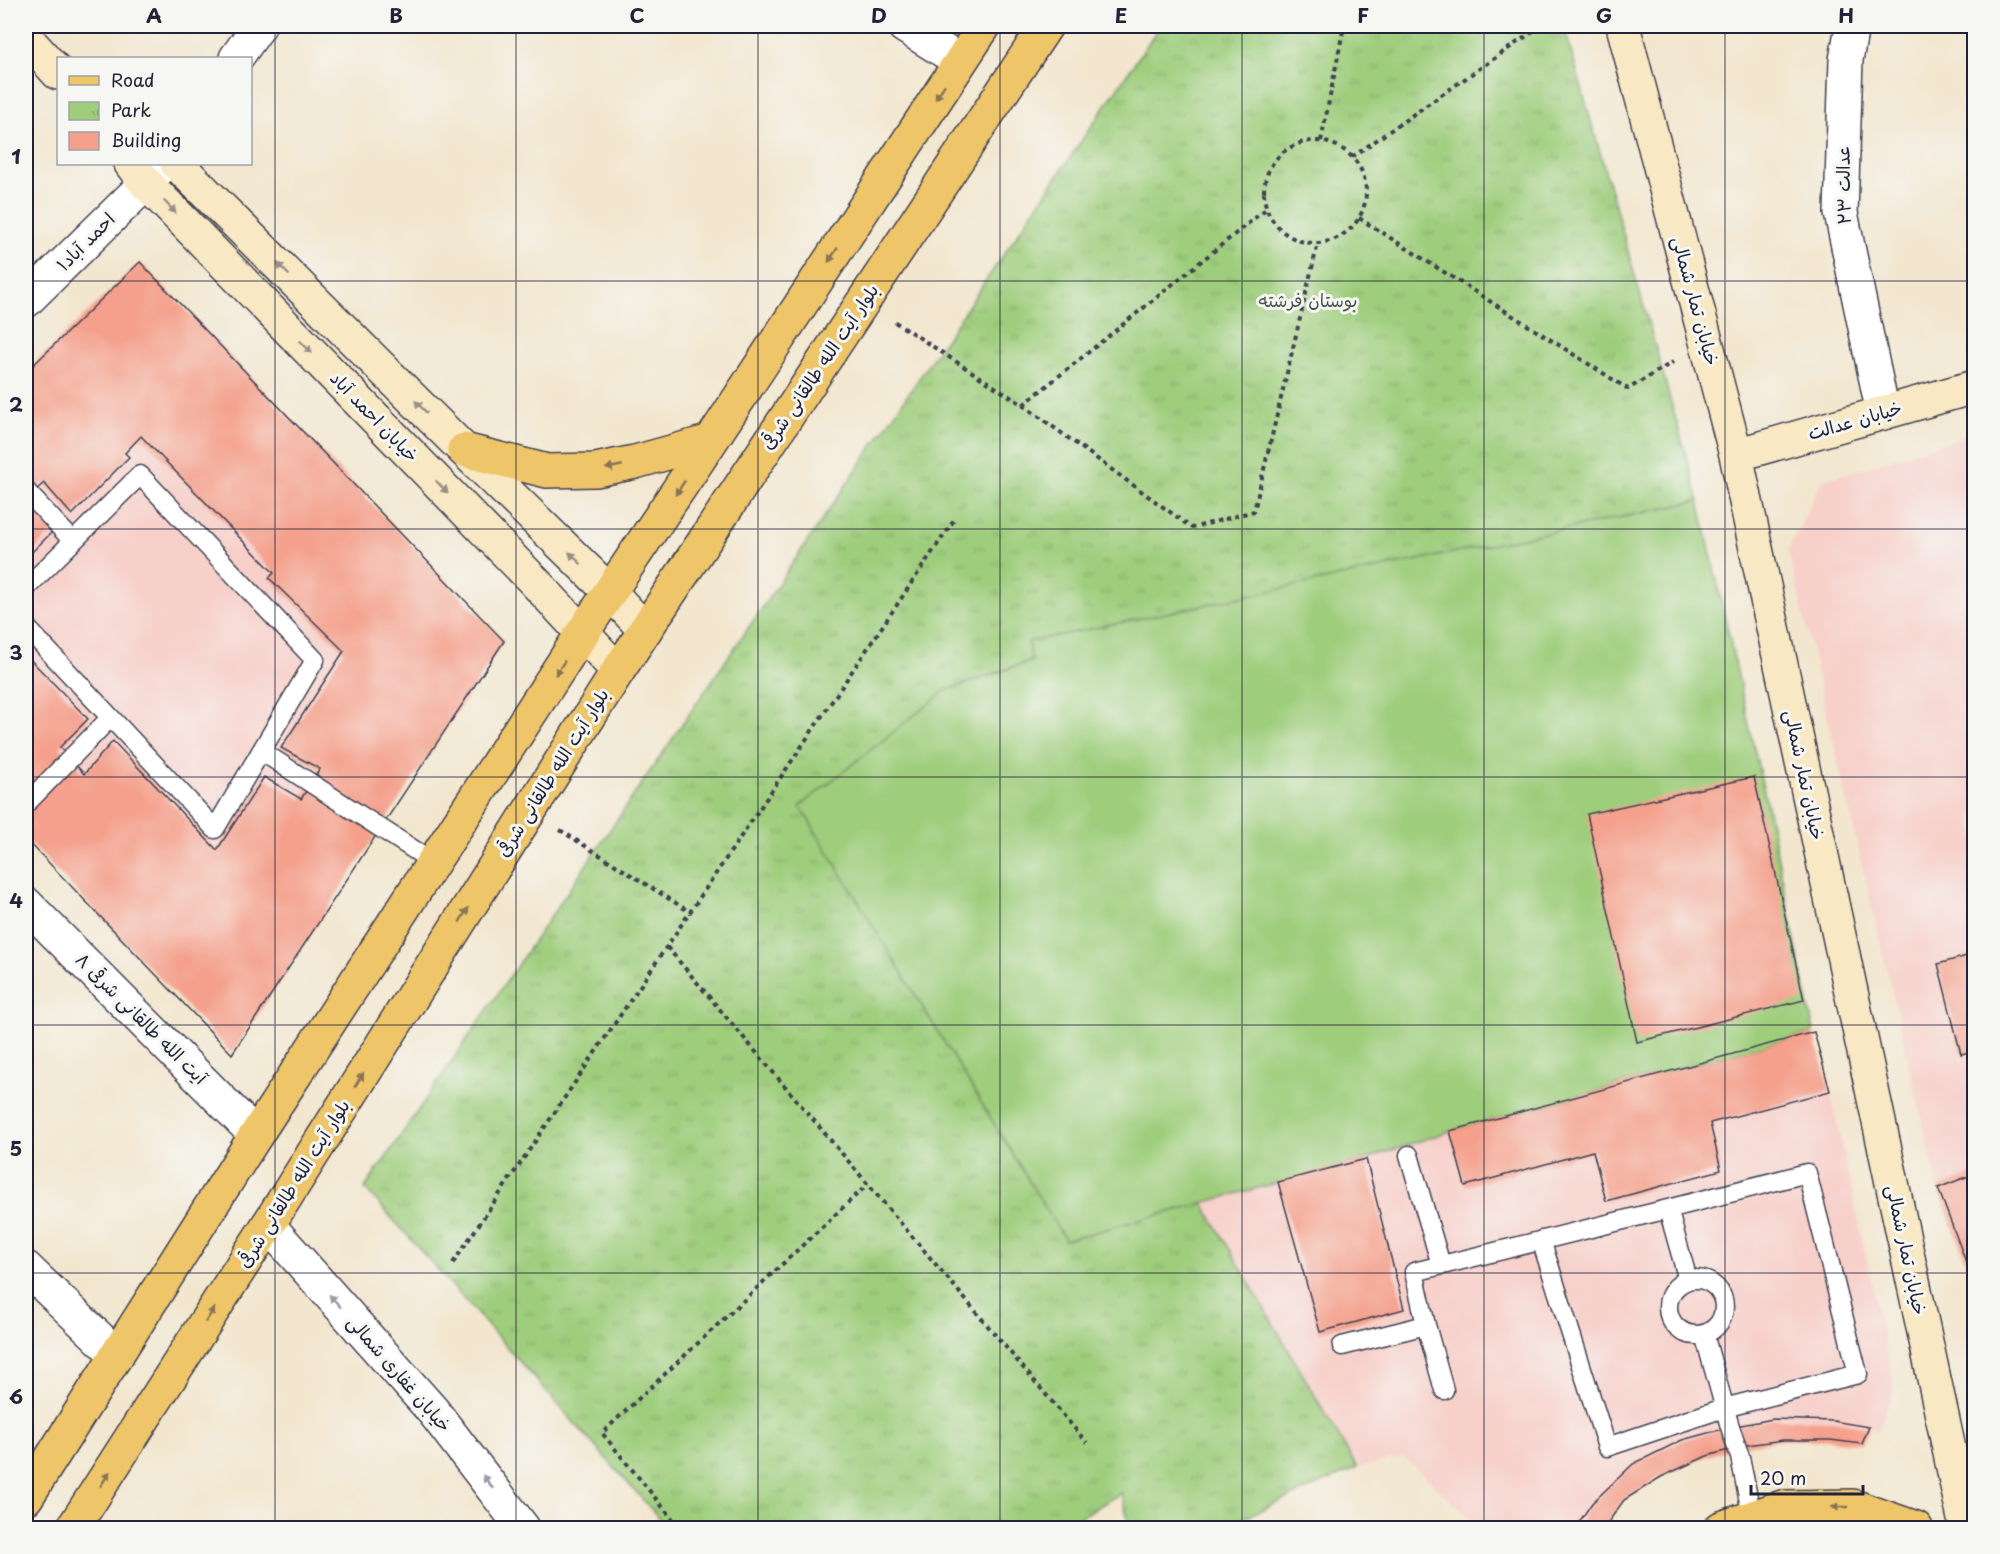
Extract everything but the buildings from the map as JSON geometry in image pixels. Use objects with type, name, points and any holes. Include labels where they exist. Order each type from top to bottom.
[{"type":"main road","points":[[26,1498],[256,1135],[433,862],[984,26]]},
{"type":"main road","name":"بلوار آیت الله طالقانی شرقی","points":[[73,1528],[268,1225],[618,671],[1046,26]]},
{"type":"main road","name":"خیابان تمار شمالی","points":[[1623,26],[1736,455],[1966,1528]]},
{"type":"main road","points":[[26,38],[57,72]]},
{"type":"main road","points":[[178,165],[610,592],[645,630]]},
{"type":"main road","name":"خیابان احمد آباد","points":[[147,170],[618,671]]},
{"type":"main road","name":"خیابان عدالت","points":[[1736,455],[1974,387]]},
{"type":"main road","points":[[464,450],[547,471],[596,470],[711,441]]},
{"type":"main road","points":[[1721,1528],[1782,1507],[1853,1506],[1916,1528]]},
{"type":"street","points":[[237,57],[259,26]]},
{"type":"street","points":[[904,26],[960,62]]},
{"type":"street","name":"عدالت ۲۳","points":[[1852,26],[1846,60],[1841,213],[1883,413]]},
{"type":"street","name":"احمد آباد۱","points":[[26,301],[147,170]]},
{"type":"street","name":"آیت الله طالقانی شرقی ۸","points":[[26,904],[256,1135]]},
{"type":"street","name":"خیابان غفاری شمالی","points":[[268,1225],[433,1411],[523,1528]]},
{"type":"street","points":[[26,1268],[117,1355]]},
{"type":"lane","points":[[26,588],[140,475],[315,660],[215,829],[26,627]]},
{"type":"lane","points":[[26,490],[73,541]]},
{"type":"lane","points":[[26,804],[110,718]]},
{"type":"lane","points":[[261,751],[433,862]]},
{"type":"lane","points":[[1408,1155],[1441,1265]]},
{"type":"lane","points":[[1444,1390],[1414,1272],[1540,1240],[1668,1209],[1807,1173],[1858,1374],[1725,1408],[1606,1446],[1540,1240]]},
{"type":"lane","points":[[1668,1209],[1688,1280]]},
{"type":"lane","points":[[1702,1279],[1710,1282],[1722,1296],[1724,1305],[1719,1323],[1704,1334],[1685,1333],[1672,1321],[1668,1312],[1671,1294],[1676,1287],[1688,1280],[1702,1279]]},
{"type":"lane","points":[[1342,1346],[1426,1325]]},
{"type":"lane","points":[[1704,1334],[1740,1457],[1752,1517]]},
{"type":"path","points":[[1321,141],[1344,26]]},
{"type":"path","points":[[1352,157],[1541,26]]},
{"type":"path","points":[[1321,141],[1338,146],[1352,157],[1362,171],[1366,187],[1365,203],[1359,218],[1348,231],[1334,240],[1318,243],[1302,242],[1287,235],[1274,224],[1266,209],[1263,192],[1266,175],[1275,160],[1288,148],[1304,142],[1321,141]]},
{"type":"path","points":[[1023,405],[1266,209]]},
{"type":"path","points":[[1359,218],[1628,389],[1707,344]]},
{"type":"path","points":[[895,322],[1023,405],[1192,528],[1254,511],[1318,243]]},
{"type":"path","points":[[453,1263],[956,517]]},
{"type":"path","points":[[557,828],[690,912]]},
{"type":"path","points":[[668,947],[1087,1443]]},
{"type":"path","points":[[680,1528],[602,1433],[868,1184]]},
{"type":"shaded area","points":[[140,262],[504,641],[232,1054],[26,839],[26,372]]},
{"type":"shaded area","points":[[1974,433],[1974,1174],[1938,1188],[1788,550],[1822,481]]},
{"type":"shaded area","points":[[1814,1032],[1830,1091],[1895,1389],[1878,1430],[1869,1427],[1862,1444],[1830,1440],[1783,1440],[1747,1445],[1707,1456],[1661,1477],[1624,1500],[1604,1528],[1480,1528],[1404,1457],[1357,1468],[1203,1203],[1366,1159],[1450,1131]]},
{"type":"green space","name":"بوستان فرشته","points":[[1160,26],[1564,26],[1699,501],[1028,642],[1032,660],[945,691],[1065,1240],[1203,1203],[1357,1468],[1220,1528],[1130,1528],[1121,1493],[1062,1528],[668,1528],[365,1188]]},
{"type":"green space","points":[[1699,501],[1767,806],[1814,1032],[1450,1131],[1366,1159],[1065,1240],[800,806],[945,691],[1032,661],[1028,642]]}]
